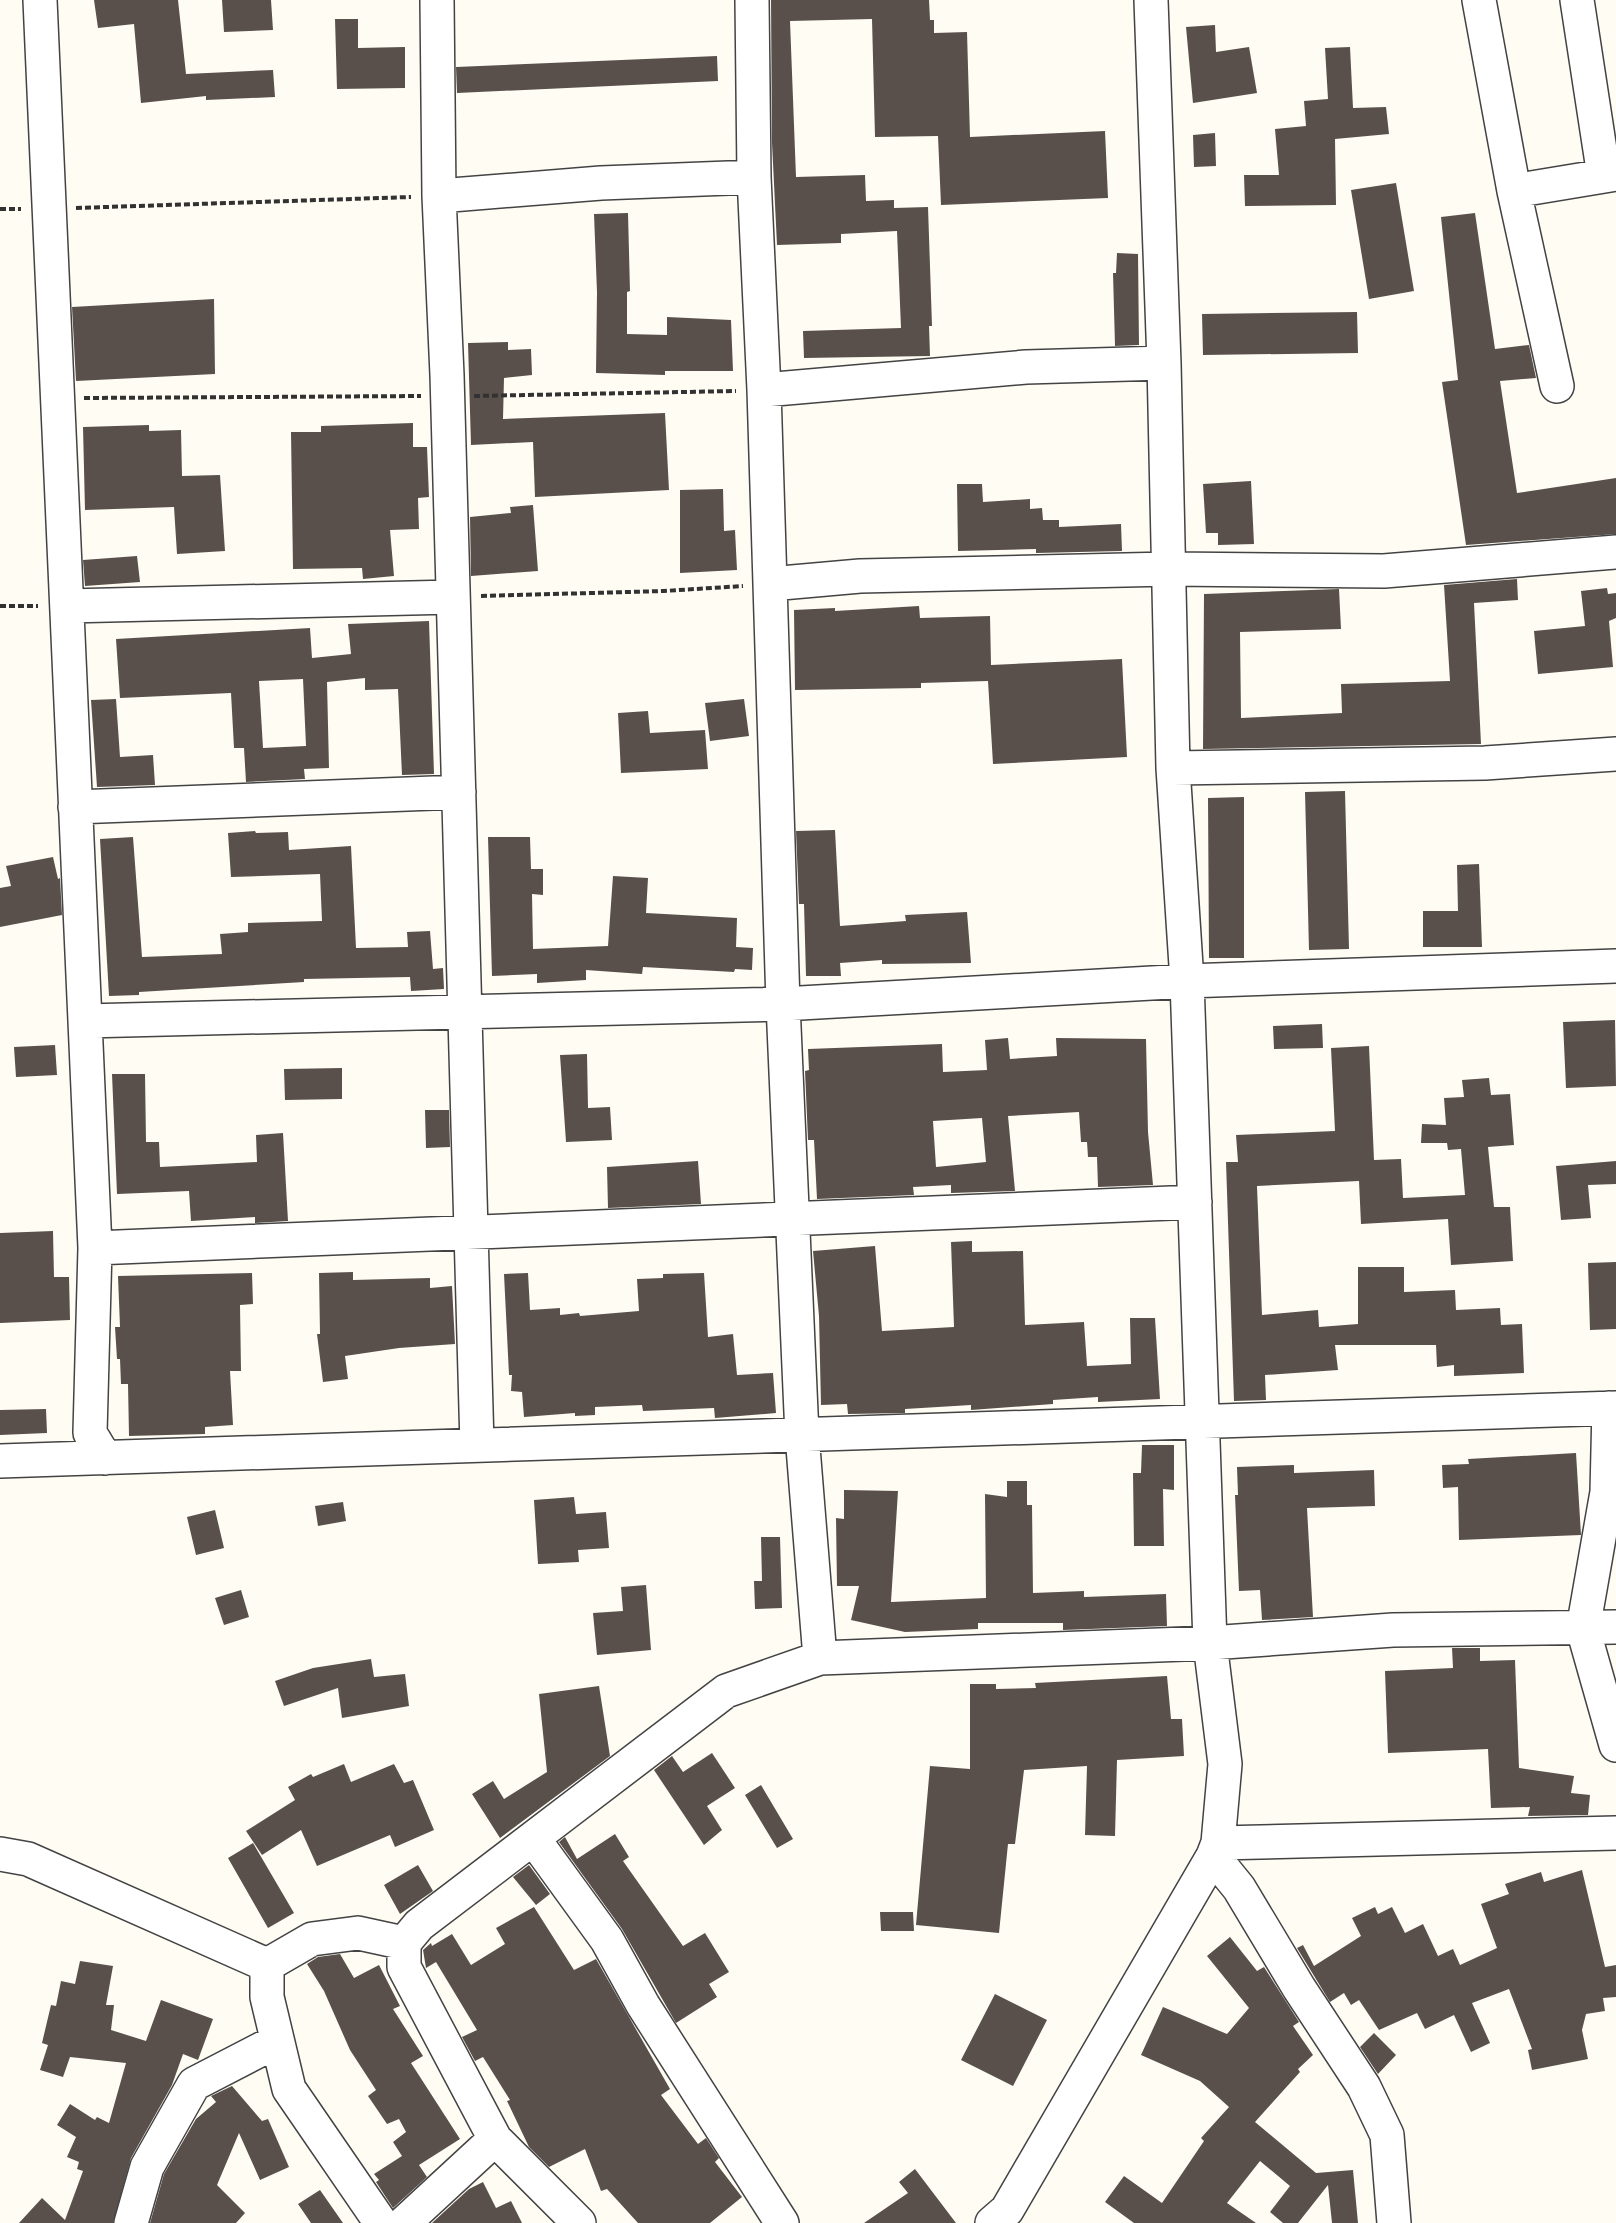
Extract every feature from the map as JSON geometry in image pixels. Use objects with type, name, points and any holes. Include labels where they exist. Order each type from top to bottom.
[{"type":"street","points":[[40,0],[95,1248],[90,1433],[105,1458]]},
{"type":"street","points":[[437,0],[439,196],[448,396],[477,1445]]},
{"type":"street","points":[[752,0],[754,177],[764,390],[783,1004],[802,1435],[820,1658]]},
{"type":"street","points":[[992,2223],[1007,2210],[1216,1850],[1225,1764],[1210,1643],[1187,981],[1173,768],[1164,363],[1151,0]]},
{"type":"street","points":[[1479,0],[1515,191],[1557,386]]},
{"type":"street","points":[[1515,191],[1610,175],[1577,0]]},
{"type":"street","points":[[439,196],[601,183],[754,177]]},
{"type":"street","points":[[764,390],[1026,367],[1164,363]]},
{"type":"street","points":[[770,584],[860,576],[1169,569],[1384,571],[1616,552]]},
{"type":"street","points":[[67,606],[453,597]]},
{"type":"street","points":[[1173,768],[1485,763],[1616,754]]},
{"type":"street","points":[[75,807],[459,792]]},
{"type":"street","points":[[85,1021],[783,1004],[1187,981],[1616,966]]},
{"type":"street","points":[[95,1248],[1195,1202]]},
{"type":"street","points":[[0,1461],[1612,1408],[1608,1492],[1583,1629],[1616,1745]]},
{"type":"street","points":[[579,2223],[495,2139],[404,1967],[404,1943],[419,1925],[726,1691],[820,1658],[1210,1643],[1393,1630],[1616,1627]]},
{"type":"street","points":[[1216,1850],[1616,1833]]},
{"type":"street","points":[[533,1838],[607,1940],[643,2006],[782,2223]]},
{"type":"street","points":[[1216,1850],[1299,1988],[1364,2087],[1387,2136],[1394,2223]]},
{"type":"street","points":[[0,1854],[28,1859],[267,1965]]},
{"type":"street","points":[[267,1965],[312,1939],[358,1933],[404,1943]]},
{"type":"street","points":[[267,1965],[267,1997],[289,2089],[381,2223]]},
{"type":"street","points":[[131,2223],[147,2167],[194,2084],[277,2042]]},
{"type":"street","points":[[404,2223],[495,2139]]},
{"type":"path","points":[[49,208],[439,196]]},
{"type":"path","points":[[59,398],[448,396],[764,390]]},
{"type":"path","points":[[453,597],[664,591],[770,584]]},
{"type":"path","points":[[0,606],[67,606]]},
{"type":"building","points":[[94,0],[178,0],[186,74],[273,70],[275,97],[206,100],[206,96],[141,103],[134,24],[98,28]]},
{"type":"building","points":[[222,0],[271,0],[273,30],[224,32]]},
{"type":"building","points":[[771,0],[929,0],[930,20],[934,20],[934,33],[967,32],[970,137],[1105,131],[1108,198],[941,205],[938,136],[875,137],[872,19],[790,21],[796,177],[865,175],[866,201],[894,200],[894,208],[928,207],[932,326],[929,326],[930,356],[804,358],[803,331],[901,328],[897,231],[841,234],[841,243],[777,245],[772,143]]},
{"type":"building","points":[[335,19],[358,19],[358,48],[405,47],[405,88],[337,89]]},
{"type":"building","points":[[1215,25],[1216,52],[1249,47],[1257,93],[1193,103],[1186,27]]},
{"type":"building","points":[[1350,47],[1353,108],[1386,107],[1389,134],[1335,139],[1336,205],[1245,206],[1244,175],[1279,175],[1275,129],[1306,126],[1304,101],[1328,99],[1325,48]]},
{"type":"building","points":[[717,56],[718,81],[457,93],[456,67]]},
{"type":"building","points":[[1215,133],[1216,166],[1194,167],[1193,135]]},
{"type":"building","points":[[1396,183],[1414,291],[1369,299],[1351,190]]},
{"type":"building","points":[[628,213],[630,291],[627,292],[627,334],[667,335],[667,317],[731,320],[733,371],[665,371],[665,375],[596,373],[597,292],[594,214]]},
{"type":"building","points":[[1475,213],[1495,349],[1529,345],[1536,378],[1500,381],[1517,493],[1616,478],[1616,534],[1466,545],[1442,382],[1458,380],[1441,217]]},
{"type":"building","points":[[1117,253],[1138,254],[1139,345],[1115,346],[1113,273],[1116,273]]},
{"type":"building","points":[[214,299],[215,374],[76,381],[72,307]]},
{"type":"building","points":[[1357,312],[1358,353],[1203,355],[1202,314]]},
{"type":"building","points":[[508,342],[508,350],[531,349],[532,375],[504,378],[503,419],[665,413],[669,490],[535,497],[533,442],[471,445],[468,343]]},
{"type":"building","points":[[413,423],[413,447],[427,447],[429,497],[418,498],[419,529],[390,530],[394,576],[363,579],[362,568],[293,569],[291,432],[321,432],[321,426]]},
{"type":"building","points":[[149,425],[149,431],[181,430],[182,476],[220,475],[225,551],[177,554],[174,507],[85,510],[83,427]]},
{"type":"building","points":[[1251,481],[1254,544],[1218,545],[1218,533],[1206,533],[1203,484]]},
{"type":"building","points":[[957,484],[982,484],[983,502],[1030,499],[1030,509],[1042,508],[1043,520],[1059,520],[1059,527],[1121,524],[1122,551],[1036,553],[1036,549],[958,551]]},
{"type":"building","points":[[723,489],[724,531],[735,530],[737,570],[680,573],[680,490]]},
{"type":"building","points":[[533,505],[538,571],[471,576],[470,517],[511,513],[510,507]]},
{"type":"building","points":[[137,556],[140,582],[85,586],[83,560]]},
{"type":"building","points":[[1517,579],[1518,600],[1474,603],[1481,744],[1203,749],[1204,594],[1339,589],[1341,629],[1240,632],[1241,718],[1342,713],[1341,684],[1450,681],[1444,585]]},
{"type":"building","points":[[1607,588],[1608,594],[1616,593],[1616,618],[1609,621],[1613,667],[1538,674],[1534,631],[1585,626],[1581,591]]},
{"type":"building","points":[[919,606],[920,618],[990,616],[991,665],[1122,659],[1127,757],[993,764],[988,681],[921,683],[921,688],[795,690],[794,610],[835,608],[835,611]]},
{"type":"building","points":[[429,621],[434,774],[402,775],[398,689],[365,690],[365,678],[327,682],[329,768],[304,769],[305,779],[246,782],[244,748],[234,748],[231,693],[120,698],[116,639],[310,628],[312,658],[351,654],[348,624]],"holes":[[[303,679],[306,746],[263,748],[259,681]]]},
{"type":"building","points":[[116,699],[120,757],[153,755],[155,785],[97,787],[91,700]]},
{"type":"building","points":[[744,699],[749,736],[710,741],[705,703]]},
{"type":"building","points":[[648,711],[650,733],[705,730],[708,769],[621,773],[618,713]]},
{"type":"building","points":[[1345,791],[1349,949],[1309,950],[1305,792]]},
{"type":"building","points":[[1244,797],[1244,958],[1209,958],[1208,798]]},
{"type":"building","points":[[835,830],[840,926],[906,921],[905,915],[967,912],[971,963],[882,964],[882,960],[840,963],[841,976],[806,976],[804,904],[799,904],[796,831]]},
{"type":"building","points":[[255,831],[256,833],[288,832],[289,850],[351,846],[356,948],[408,947],[407,932],[430,931],[433,969],[443,968],[444,989],[411,991],[410,977],[304,979],[304,982],[139,992],[139,995],[109,996],[100,839],[133,837],[142,957],[222,954],[220,934],[248,932],[248,923],[322,921],[320,874],[231,877],[228,833]]},
{"type":"building","points":[[488,837],[530,837],[531,869],[543,869],[543,895],[532,894],[533,949],[608,946],[613,876],[648,878],[646,913],[737,918],[736,947],[753,948],[752,970],[735,969],[734,972],[643,967],[642,974],[586,970],[586,980],[537,983],[537,974],[492,976]]},
{"type":"building","points":[[53,857],[58,879],[60,878],[62,915],[0,927],[0,888],[11,886],[6,866]]},
{"type":"building","points":[[1479,864],[1482,947],[1423,947],[1423,911],[1458,911],[1457,865]]},
{"type":"building","points":[[1615,1020],[1616,1086],[1566,1088],[1563,1022]]},
{"type":"building","points":[[1322,1024],[1323,1048],[1274,1049],[1273,1026]]},
{"type":"building","points":[[1008,1038],[1010,1059],[1057,1056],[1056,1038],[1146,1039],[1148,1132],[1153,1185],[1098,1187],[1097,1157],[1088,1157],[1087,1142],[1081,1142],[1079,1112],[1008,1116],[1015,1191],[951,1193],[951,1185],[913,1187],[914,1195],[817,1199],[814,1140],[808,1140],[805,1071],[809,1070],[808,1049],[942,1044],[943,1072],[987,1070],[985,1040]],"holes":[[[982,1118],[986,1162],[936,1167],[933,1121]]]},
{"type":"building","points":[[55,1045],[57,1075],[16,1077],[14,1047]]},
{"type":"building","points":[[1369,1046],[1374,1160],[1401,1159],[1403,1198],[1465,1195],[1461,1149],[1448,1150],[1447,1143],[1421,1143],[1422,1124],[1446,1125],[1444,1098],[1464,1097],[1462,1080],[1489,1078],[1491,1095],[1510,1094],[1514,1145],[1488,1147],[1494,1207],[1510,1207],[1513,1261],[1451,1265],[1448,1219],[1361,1224],[1359,1181],[1257,1186],[1262,1315],[1318,1310],[1319,1327],[1358,1324],[1358,1267],[1404,1267],[1404,1292],[1455,1290],[1456,1310],[1500,1308],[1501,1325],[1522,1324],[1524,1373],[1454,1376],[1454,1365],[1437,1367],[1436,1345],[1335,1345],[1338,1370],[1265,1375],[1266,1400],[1234,1401],[1226,1162],[1238,1162],[1236,1135],[1335,1131],[1331,1048]]},
{"type":"building","points":[[587,1054],[588,1108],[610,1107],[612,1140],[566,1142],[560,1055]]},
{"type":"building","points":[[342,1068],[342,1099],[285,1100],[284,1069]]},
{"type":"building","points":[[112,1074],[145,1074],[146,1142],[159,1142],[160,1167],[257,1162],[256,1135],[283,1133],[288,1221],[255,1223],[255,1217],[191,1221],[189,1191],[117,1194]]},
{"type":"building","points":[[425,1110],[449,1110],[450,1147],[426,1148]]},
{"type":"building","points":[[698,1161],[701,1204],[608,1208],[607,1167]]},
{"type":"building","points":[[1616,1161],[1616,1184],[1588,1185],[1591,1218],[1561,1220],[1556,1166]]},
{"type":"building","points":[[53,1231],[54,1277],[69,1277],[70,1320],[0,1323],[0,1233]]},
{"type":"building","points":[[972,1241],[972,1252],[1023,1251],[1025,1325],[1084,1322],[1087,1366],[1131,1364],[1130,1318],[1155,1318],[1160,1399],[1098,1402],[1098,1397],[1053,1400],[1053,1404],[971,1410],[971,1405],[905,1409],[905,1413],[848,1414],[847,1404],[821,1405],[819,1316],[813,1251],[875,1246],[882,1331],[954,1327],[951,1242]]},
{"type":"building","points":[[1616,1262],[1616,1329],[1590,1330],[1588,1263]]},
{"type":"building","points":[[353,1272],[353,1280],[430,1278],[430,1288],[452,1286],[455,1344],[399,1348],[345,1356],[348,1379],[323,1382],[317,1334],[320,1334],[319,1273]]},
{"type":"building","points":[[252,1273],[253,1304],[240,1305],[241,1371],[230,1371],[233,1425],[205,1427],[205,1434],[129,1436],[128,1384],[121,1384],[120,1359],[117,1359],[115,1327],[120,1327],[118,1276]]},
{"type":"building","points":[[528,1273],[530,1310],[560,1308],[560,1315],[579,1313],[580,1316],[639,1311],[637,1279],[663,1278],[663,1274],[704,1273],[708,1337],[733,1334],[737,1375],[773,1373],[776,1413],[715,1418],[714,1408],[643,1411],[642,1405],[595,1407],[595,1415],[575,1416],[575,1413],[524,1417],[522,1392],[511,1391],[512,1375],[509,1375],[504,1274]]},
{"type":"building","points":[[46,1409],[47,1433],[0,1435],[0,1410]]},
{"type":"building","points":[[1142,1445],[1174,1445],[1174,1490],[1163,1489],[1164,1546],[1134,1546],[1133,1473],[1141,1473]]},
{"type":"building","points":[[1576,1453],[1581,1535],[1459,1540],[1458,1487],[1443,1488],[1442,1465],[1469,1464],[1468,1459]]},
{"type":"building","points":[[1294,1465],[1294,1473],[1374,1470],[1375,1506],[1307,1508],[1313,1617],[1262,1620],[1260,1590],[1239,1591],[1235,1495],[1238,1495],[1237,1467]]},
{"type":"building","points":[[1007,1481],[1027,1481],[1027,1505],[1032,1505],[1033,1593],[1084,1591],[1084,1597],[1166,1594],[1167,1626],[1063,1630],[1063,1623],[978,1623],[978,1629],[905,1632],[851,1620],[859,1586],[837,1586],[836,1518],[844,1519],[844,1490],[898,1491],[891,1602],[986,1598],[985,1494],[1007,1497]]},
{"type":"building","points":[[574,1497],[576,1514],[606,1512],[609,1548],[578,1550],[579,1562],[538,1564],[534,1500]]},
{"type":"building","points":[[343,1502],[346,1521],[318,1526],[315,1506]]},
{"type":"building","points":[[215,1510],[224,1548],[196,1555],[187,1517]]},
{"type":"building","points":[[761,1537],[780,1537],[782,1608],[755,1609],[754,1581],[762,1581]]},
{"type":"building","points":[[646,1585],[651,1650],[597,1655],[593,1613],[623,1611],[621,1587]]},
{"type":"building","points":[[241,1590],[249,1617],[224,1625],[215,1598]]},
{"type":"building","points":[[1452,1648],[1480,1648],[1480,1661],[1515,1660],[1519,1768],[1574,1776],[1571,1793],[1590,1795],[1588,1815],[1528,1816],[1530,1807],[1491,1808],[1488,1749],[1388,1753],[1385,1671],[1453,1668]]},
{"type":"building","points":[[371,1659],[374,1677],[405,1674],[409,1706],[342,1718],[338,1688],[284,1706],[275,1681],[313,1668]]},
{"type":"building","points":[[1167,1676],[1171,1719],[1182,1719],[1184,1756],[1117,1760],[1115,1836],[1085,1835],[1087,1766],[1024,1770],[1015,1844],[1008,1844],[999,1933],[916,1925],[930,1766],[970,1769],[970,1684],[996,1684],[996,1689],[1036,1688],[1035,1683]]},
{"type":"building","points":[[599,1686],[610,1756],[500,1838],[472,1794],[493,1781],[504,1799],[547,1772],[539,1694]]},
{"type":"building","points":[[712,1753],[735,1788],[707,1806],[722,1830],[704,1845],[654,1770],[672,1756],[683,1772]]},
{"type":"building","points":[[344,1764],[351,1782],[394,1764],[404,1783],[413,1780],[434,1830],[395,1847],[390,1835],[317,1866],[301,1830],[262,1855],[246,1831],[295,1800],[288,1787],[311,1774],[313,1777]]},
{"type":"building","points":[[761,1785],[793,1839],[777,1848],[745,1795]]},
{"type":"building","points":[[615,1834],[629,1857],[623,1861],[683,1946],[705,1933],[729,1972],[709,1984],[717,1997],[676,2023],[622,1929],[559,1842],[565,1837],[577,1859]]},
{"type":"building","points":[[253,1843],[294,1913],[268,1928],[228,1858]]},
{"type":"building","points":[[418,1865],[433,1891],[400,1914],[384,1885]]},
{"type":"building","points":[[529,1865],[550,1894],[536,1905],[513,1877]]},
{"type":"building","points":[[1582,1870],[1605,1967],[1616,1965],[1616,1997],[1603,1998],[1605,2011],[1586,2014],[1582,2030],[1588,2059],[1532,2070],[1528,2050],[1532,2049],[1509,1989],[1472,2003],[1490,2043],[1471,2052],[1454,2015],[1425,2029],[1417,2013],[1379,2030],[1359,2000],[1351,2005],[1344,1993],[1330,2002],[1297,1948],[1303,1945],[1314,1966],[1361,1936],[1352,1918],[1375,1907],[1378,1914],[1392,1907],[1405,1933],[1423,1924],[1438,1956],[1453,1949],[1460,1965],[1497,1948],[1481,1904],[1509,1894],[1505,1884],[1541,1872],[1544,1882]]},
{"type":"building","points":[[534,1907],[574,1970],[596,1959],[670,2089],[661,2095],[698,2144],[706,2138],[719,2158],[715,2162],[742,2197],[710,2223],[638,2223],[607,2189],[601,2191],[585,2149],[549,2167],[529,2147],[507,2101],[510,2100],[483,2057],[475,2061],[462,2037],[477,2030],[436,1962],[426,1968],[423,1950],[431,1943],[432,1946],[452,1934],[471,1965],[505,1944],[496,1928]]},
{"type":"building","points":[[880,1912],[913,1912],[914,1931],[881,1931]]},
{"type":"building","points":[[1230,1937],[1257,1971],[1264,1967],[1299,2022],[1293,2026],[1313,2055],[1298,2069],[1300,2072],[1255,2122],[1316,2173],[1353,2170],[1358,2223],[1332,2223],[1328,2185],[1298,2223],[1283,2223],[1270,2212],[1290,2186],[1260,2161],[1227,2203],[1256,2223],[1134,2223],[1105,2202],[1124,2176],[1162,2203],[1204,2141],[1201,2138],[1229,2107],[1200,2081],[1141,2055],[1163,2007],[1227,2034],[1249,2008],[1207,1956]]},
{"type":"building","points":[[340,1954],[354,1978],[379,1965],[400,2006],[393,2009],[423,2056],[411,2063],[460,2139],[419,2165],[427,2177],[393,2208],[376,2182],[379,2180],[374,2174],[402,2156],[393,2142],[406,2132],[399,2119],[387,2124],[368,2096],[376,2090],[350,2050],[324,1991],[307,1964],[318,1957]]},
{"type":"building","points":[[80,1961],[113,1966],[106,2005],[114,2005],[111,2030],[146,2041],[161,2000],[213,2019],[198,2060],[183,2054],[172,2085],[131,2158],[113,2223],[19,2223],[42,2198],[65,2220],[83,2171],[77,2169],[79,2162],[67,2157],[76,2137],[57,2125],[70,2104],[95,2120],[97,2117],[109,2123],[126,2063],[70,2057],[63,2077],[40,2070],[48,2045],[42,2043],[51,2005],[56,2006],[61,1981],[75,1984]]},
{"type":"building","points":[[995,1994],[1047,2020],[1013,2086],[961,2060]]},
{"type":"building","points":[[1374,2033],[1396,2055],[1378,2074],[1360,2047]]},
{"type":"building","points":[[232,2086],[262,2121],[268,2119],[289,2167],[260,2180],[239,2133],[217,2185],[245,2213],[236,2223],[150,2223],[164,2174],[196,2119],[216,2102],[211,2096]]},
{"type":"building","points":[[915,2169],[956,2223],[864,2223],[908,2193],[899,2182]]},
{"type":"building","points":[[483,2182],[496,2208],[511,2201],[522,2223],[432,2223],[469,2189]]},
{"type":"building","points":[[320,2190],[343,2223],[311,2223],[298,2204]]}]
